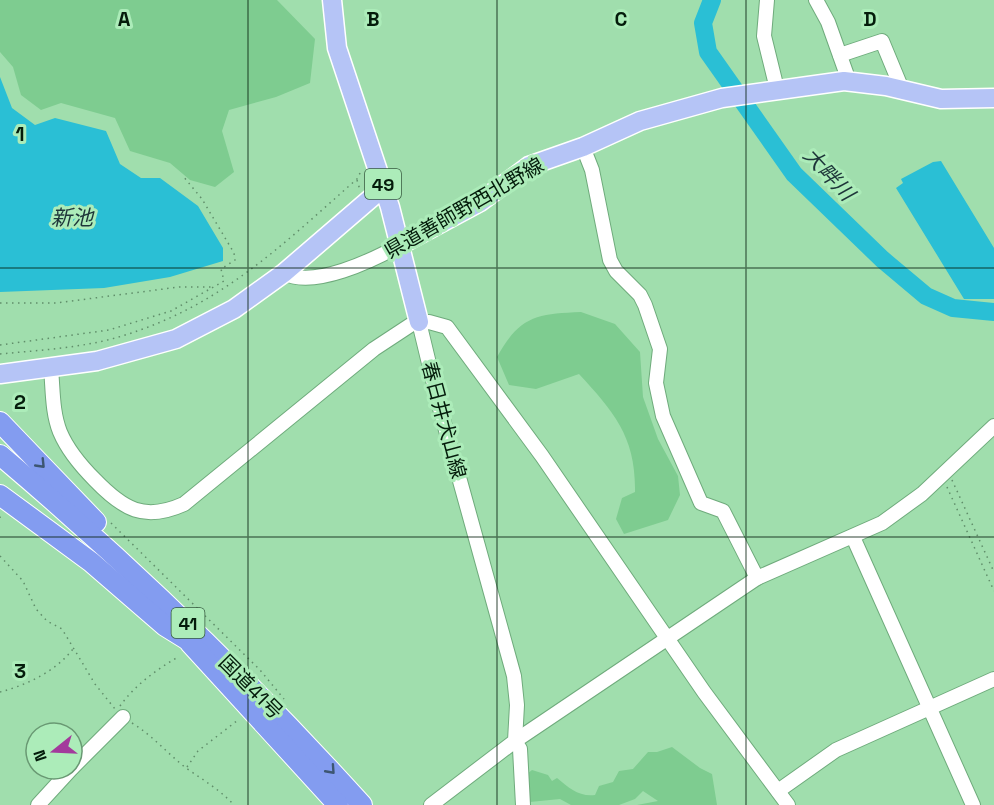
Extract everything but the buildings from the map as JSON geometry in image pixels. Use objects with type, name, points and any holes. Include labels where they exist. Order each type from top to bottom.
[{"type":"highway","points":[[0,422],[263,688],[279,705],[306,743]]},
{"type":"highway","name":"国道41号","points":[[0,455],[139,576],[306,743],[362,805]]},
{"type":"highway","name":"国道41号","points":[[0,471],[98,556],[182,648],[338,805]]},
{"type":"highway","points":[[0,495],[91,562],[165,626],[182,648]]},
{"type":"main road","name":"春日井犬山線","points":[[332,0],[337,48],[382,181],[419,322]]},
{"type":"main road","name":"県道善師野西北野線","points":[[400,244],[480,202],[529,166],[583,147],[640,121],[722,98],[752,92],[849,81],[941,99],[963,101],[994,98]]},
{"type":"main road","points":[[0,374],[51,369],[97,361],[176,339],[234,309],[284,273],[382,181]]},
{"type":"main road","points":[[176,339],[244,293],[382,181]]},
{"type":"street","points":[[767,0],[764,36],[777,89]]},
{"type":"street","points":[[816,0],[849,81]]},
{"type":"street","points":[[840,55],[882,41],[899,82],[899,89]]},
{"type":"street","points":[[583,147],[591,170],[610,260],[616,270],[640,295],[660,349],[656,383],[670,433],[701,503],[723,511],[757,578]]},
{"type":"street","name":"県道善師野西北野線","points":[[284,273],[294,278],[319,276],[370,260],[400,244]]},
{"type":"street","name":"春日井犬山線","points":[[419,322],[514,676],[517,705],[515,741],[520,749],[523,805]]},
{"type":"street","points":[[51,369],[54,412],[59,431],[69,450],[115,500],[132,510],[160,513],[184,504],[374,350],[412,324],[435,323],[451,331],[788,805]]},
{"type":"street","points":[[432,805],[515,741],[757,578],[853,537],[899,512],[994,426]]},
{"type":"street","points":[[853,537],[973,805]]},
{"type":"street","points":[[778,791],[836,750],[994,679]]},
{"type":"street","points":[[84,755],[123,717]]},
{"type":"street","points":[[38,805],[59,781]]},
{"type":"path","points":[[0,354],[61,347],[122,336],[208,299],[257,266],[307,224],[357,179],[373,154]]},
{"type":"path","points":[[0,345],[109,330],[171,311],[224,281],[221,269],[235,260],[234,253],[202,199],[183,176]]},
{"type":"path","points":[[0,303],[56,303],[179,287],[212,288]]},
{"type":"path","points":[[944,473],[994,572]]},
{"type":"path","points":[[944,473],[994,591]]},
{"type":"path","points":[[109,522],[260,670],[290,706]]},
{"type":"path","points":[[0,556],[23,581],[36,609],[48,621],[62,629],[94,684],[117,712],[129,693],[182,648]]},
{"type":"path","points":[[0,692],[15,688],[62,663],[74,649]]},
{"type":"path","points":[[123,717],[147,732],[186,768],[206,779],[234,805]]},
{"type":"path","points":[[186,768],[198,751],[241,718]]},
{"type":"green space","points":[[0,0],[277,0],[315,39],[310,83],[276,97],[229,110],[222,131],[234,172],[215,187],[190,180],[170,163],[130,151],[115,118],[61,103],[41,110],[21,95],[13,67],[0,52]]},
{"type":"green space","points":[[581,312],[615,324],[640,352],[643,397],[658,439],[678,476],[680,495],[668,520],[624,534],[616,519],[622,498],[635,492],[632,456],[620,427],[603,401],[579,374],[536,389],[509,385],[497,357],[514,333],[531,320],[552,314]]},
{"type":"green space","points":[[672,747],[712,774],[717,805],[637,805],[658,801],[643,791],[635,799],[619,805],[571,805],[560,799],[530,802],[527,774],[532,770],[548,775],[552,781],[557,778],[579,793],[595,795],[599,786],[613,782],[619,771],[633,769],[648,752],[657,752]]},
{"type":"water","name":"新池","points":[[0,77],[12,108],[35,125],[55,118],[106,131],[120,164],[141,178],[160,178],[198,206],[223,248],[223,261],[170,277],[104,288],[0,292]]},
{"type":"water","points":[[941,161],[994,248],[994,299],[964,299],[896,188],[903,183],[901,179],[933,162]]},
{"type":"waterway","name":"大畔川","points":[[712,0],[703,23],[708,52],[794,174],[882,259],[926,296],[953,308],[994,312]]}]
